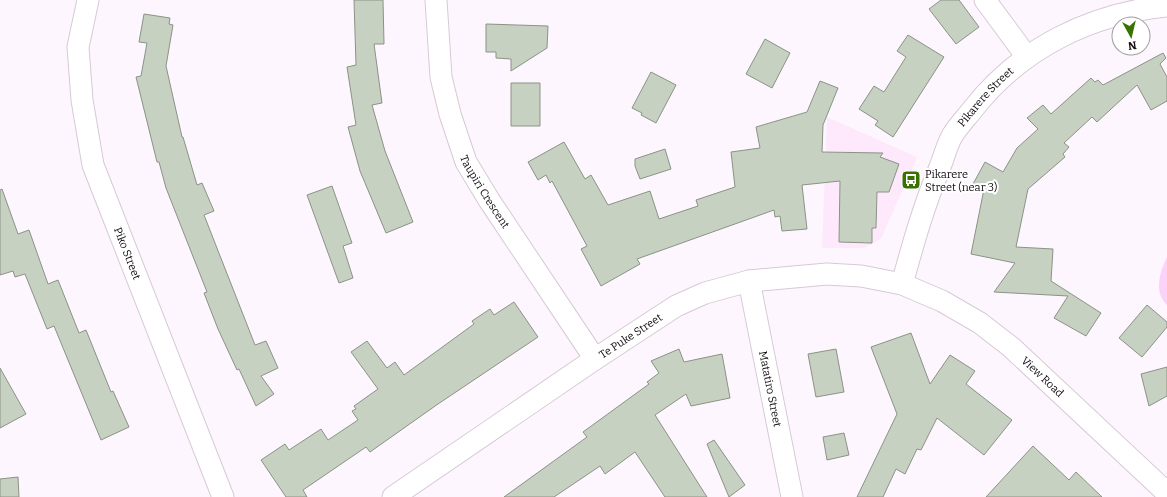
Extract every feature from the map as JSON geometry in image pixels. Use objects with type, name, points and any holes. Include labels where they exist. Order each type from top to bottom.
[{"type":"street","name":"Piko Street","points":[[88,0],[78,47],[82,100],[92,165],[223,497]]},
{"type":"street","name":"Taupiri Crescent","points":[[436,0],[441,77],[450,114],[466,162],[489,200],[595,359]]},
{"type":"street","points":[[985,0],[1027,57]]},
{"type":"street","name":"Pikarere Street","points":[[902,284],[925,204],[953,135],[990,88],[1027,57],[1053,40],[1096,20],[1133,11],[1167,6]]},
{"type":"street","name":"Te Puke Street","points":[[393,497],[595,359],[676,306],[705,293],[749,281],[826,274],[862,276],[902,284]]},
{"type":"street","name":"Matatiro Street","points":[[749,281],[792,497]]},
{"type":"street","name":"View Road","points":[[902,284],[942,301],[987,328],[1011,347],[1167,493]]},
{"type":"shaded area","points":[[827,117],[917,157],[881,239],[864,248],[822,248]]},
{"type":"shaded area","points":[[1167,257],[1167,305],[1160,294],[1159,282]]},
{"type":"building","points":[[354,0],[383,0],[384,44],[374,44],[382,103],[372,105],[385,151],[413,222],[386,233],[360,171],[348,127],[356,125],[347,67],[356,65]]},
{"type":"building","points":[[941,0],[959,0],[979,27],[956,44],[929,9]]},
{"type":"building","points":[[144,14],[170,18],[169,24],[173,25],[166,66],[182,137],[197,185],[202,183],[214,211],[204,215],[255,345],[266,341],[278,368],[261,376],[274,394],[256,406],[218,329],[204,293],[207,292],[166,188],[159,162],[157,162],[136,77],[141,76],[147,43],[139,42]]},
{"type":"building","points":[[486,24],[548,26],[547,48],[511,71],[511,59],[496,58],[496,52],[486,52]]},
{"type":"building","points":[[908,35],[944,57],[893,137],[875,125],[878,121],[859,109],[874,86],[884,92],[906,57],[897,51]]},
{"type":"building","points":[[765,39],[790,53],[772,88],[746,74]]},
{"type":"building","points":[[1163,53],[1166,58],[1160,64],[1167,77],[1167,101],[1151,110],[1137,85],[1097,122],[1092,117],[1064,143],[1069,147],[1063,154],[1065,157],[1028,189],[1016,247],[1053,249],[1051,281],[1101,313],[1086,336],[1054,318],[1068,296],[994,292],[1015,263],[971,254],[984,189],[973,184],[985,162],[1003,172],[1017,148],[1038,129],[1027,118],[1043,105],[1051,114],[1091,78],[1095,82],[1098,80],[1103,85]]},
{"type":"building","points":[[651,72],[676,85],[656,123],[632,108]]},
{"type":"building","points":[[820,81],[838,88],[823,125],[822,152],[883,153],[880,157],[899,164],[889,192],[877,192],[876,228],[872,228],[872,243],[839,242],[840,181],[802,185],[807,229],[782,231],[780,216],[775,217],[774,210],[637,259],[640,264],[601,286],[581,249],[587,246],[552,181],[550,183],[546,175],[538,180],[528,162],[564,142],[585,179],[591,175],[608,205],[650,191],[659,219],[698,206],[696,200],[735,187],[731,152],[760,148],[756,127],[807,112]]},
{"type":"building","points":[[511,83],[540,83],[540,126],[511,126]]},
{"type":"building","points":[[665,149],[671,169],[640,179],[635,166],[635,159]]},
{"type":"building","points":[[332,186],[352,243],[343,246],[353,278],[339,283],[307,195]]},
{"type":"building","points":[[2,189],[18,234],[29,230],[48,284],[58,280],[79,333],[86,330],[111,392],[113,391],[129,427],[101,440],[54,326],[47,329],[25,274],[15,277],[13,271],[0,275],[0,190]]},
{"type":"building","points":[[514,302],[538,337],[370,452],[366,447],[303,490],[307,497],[286,497],[261,460],[285,444],[289,450],[321,429],[328,440],[358,420],[352,411],[356,409],[354,406],[378,389],[351,352],[367,341],[387,368],[395,362],[404,375],[474,324],[472,321],[490,309],[494,315]]},
{"type":"building","points":[[1147,305],[1167,322],[1167,327],[1142,357],[1119,338]]},
{"type":"building","points":[[911,333],[930,384],[950,355],[975,371],[966,384],[1012,420],[984,455],[937,418],[921,450],[917,449],[905,474],[896,469],[883,497],[857,497],[897,414],[871,347]]},
{"type":"building","points":[[679,349],[684,362],[722,354],[730,398],[691,406],[686,394],[655,415],[707,497],[665,497],[635,452],[605,474],[600,466],[554,497],[504,497],[587,437],[583,432],[649,384],[647,382],[659,373],[651,361]]},
{"type":"building","points":[[836,349],[844,392],[816,397],[808,354]]},
{"type":"building","points":[[1167,367],[1167,396],[1149,406],[1141,374]]},
{"type":"building","points":[[0,368],[26,414],[0,428]]},
{"type":"building","points":[[844,433],[849,455],[827,460],[823,437]]},
{"type":"building","points":[[714,440],[745,485],[729,497],[707,444]]},
{"type":"building","points":[[1033,446],[1069,480],[1076,472],[1102,497],[986,497]]},
{"type":"building","points":[[18,477],[19,497],[0,497],[0,479]]},
{"type":"place","name":"Pikarere Street (near 3)","points":[[911,180]]}]
